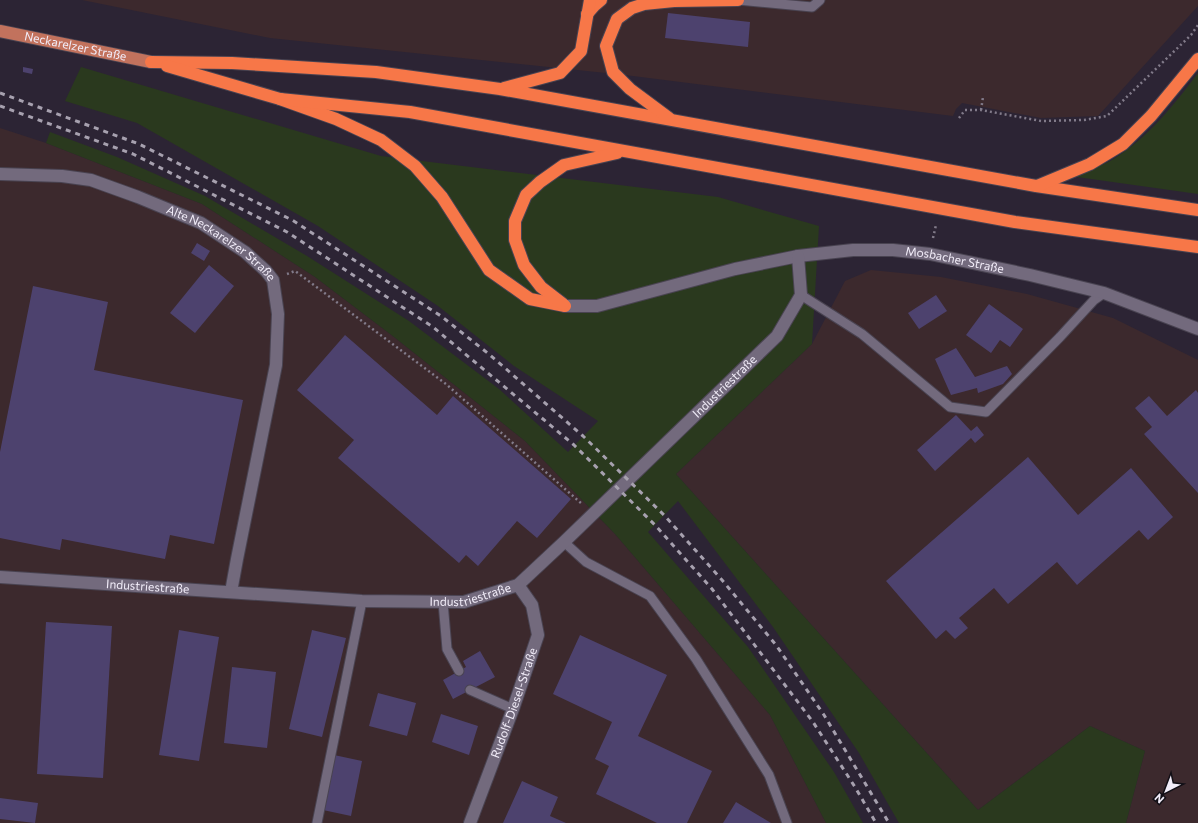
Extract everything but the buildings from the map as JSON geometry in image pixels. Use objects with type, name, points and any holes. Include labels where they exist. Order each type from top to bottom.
[{"type":"highway","points":[[500,89],[560,73],[582,51],[590,0]]},
{"type":"highway","points":[[587,14],[601,0]]},
{"type":"highway","points":[[671,120],[630,89],[613,72],[606,46],[617,19],[632,8],[644,4],[674,1],[738,0]]},
{"type":"highway","points":[[1036,186],[1090,164],[1122,144],[1151,116],[1198,59]]},
{"type":"highway","points":[[152,62],[232,63],[376,72],[500,89],[1036,186],[1198,210]]},
{"type":"highway","points":[[152,62],[280,99],[336,118],[381,140],[415,166],[442,197],[489,270],[530,299],[565,306]]},
{"type":"highway","points":[[280,99],[410,112],[621,152],[1015,222],[1198,247]]},
{"type":"highway","points":[[565,306],[541,287],[524,265],[515,240],[515,221],[526,195],[540,182],[564,165],[621,152]]},
{"type":"main road","name":"Neckarelzer Straße","points":[[0,31],[152,62]]},
{"type":"street","name":"Alte Neckarelzer Straße","points":[[0,174],[62,176],[91,180],[138,197],[201,223],[245,252],[266,271],[273,280],[278,314],[276,365],[237,559],[232,592]]},
{"type":"street","name":"Mosbacher Straße","points":[[565,306],[597,306],[735,269],[798,256],[853,250],[893,250],[930,254],[1030,275],[1104,293],[1198,329]]},
{"type":"street","points":[[798,256],[801,295]]},
{"type":"street","name":"Industriestraße","points":[[0,577],[362,600],[443,602],[464,602],[518,585],[777,336],[801,295]]},
{"type":"street","name":"Rudolf-Diesel-Straße","points":[[470,823],[513,709],[538,635],[532,605],[518,585]]},
{"type":"lane","points":[[738,0],[812,6],[820,0]]},
{"type":"lane","points":[[801,295],[862,334],[950,407],[986,412],[1060,337],[1094,300],[1104,293]]},
{"type":"lane","points":[[564,542],[586,562],[650,596],[696,659],[769,775],[787,823]]},
{"type":"lane","points":[[317,823],[362,600]]},
{"type":"lane","points":[[443,602],[447,649],[459,671]]},
{"type":"lane","points":[[470,690],[513,709]]},
{"type":"path","points":[[959,118],[965,110],[981,110],[1040,121],[1084,120],[1107,116],[1191,35],[1198,26]]},
{"type":"path","points":[[981,110],[983,97]]},
{"type":"path","points":[[295,271],[446,384],[592,514]]},
{"type":"shaded area","points":[[82,0],[1198,0],[1198,6],[1098,116],[1041,118],[962,103],[956,109],[953,116],[625,75],[270,38]]},
{"type":"shaded area","points":[[0,128],[46,143],[202,204],[315,277],[394,337],[525,441],[615,534],[770,715],[826,823],[0,823]]},
{"type":"shaded area","points":[[871,270],[941,277],[1027,294],[1113,318],[1198,360],[1198,823],[1126,823],[1145,751],[1090,726],[978,810],[676,474],[812,344],[845,281]]},
{"type":"green space","points":[[81,67],[381,156],[718,197],[819,226],[812,344],[676,474],[978,810],[1090,726],[1145,751],[1126,823],[899,823],[859,753],[773,627],[678,501],[648,532],[748,647],[834,772],[863,823],[826,823],[770,715],[615,534],[525,441],[394,337],[315,277],[202,204],[46,143],[50,132],[117,157],[205,196],[307,256],[409,321],[499,389],[568,452],[598,421],[514,366],[438,306],[318,226],[137,123],[65,101]]},
{"type":"green space","points":[[1198,73],[1198,194],[1077,177],[1112,160],[1137,142],[1159,121]]},
{"type":"railway","points":[[0,93],[139,144],[292,220],[441,316],[490,355],[583,436],[664,515],[722,580],[776,645],[824,715],[889,823]]},
{"type":"railway","points":[[0,106],[133,154],[287,232],[433,327],[574,445],[655,525],[712,589],[813,722],[855,787],[876,823]]}]
